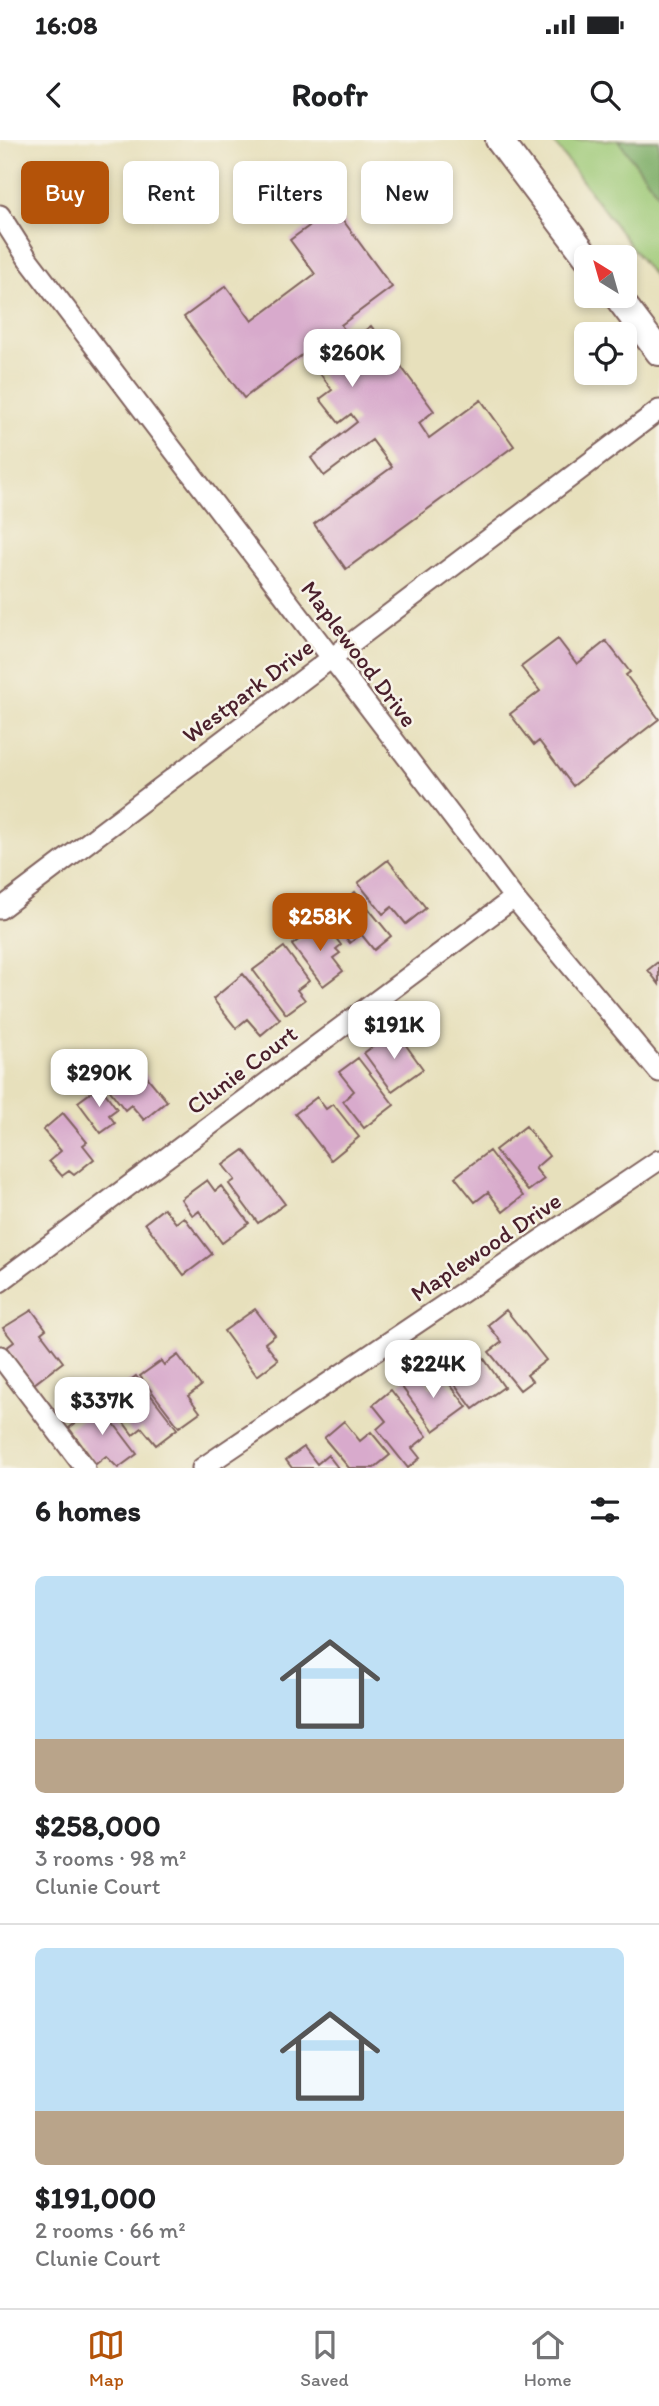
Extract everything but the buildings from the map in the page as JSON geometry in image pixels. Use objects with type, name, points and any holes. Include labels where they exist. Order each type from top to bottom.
[{"type":"main road","points":[[499,140],[578,245]]},
{"type":"main road","points":[[626,308],[659,352]]},
{"type":"street","name":"Maplewood Drive","points":[[0,215],[29,259],[514,898],[659,1072]]},
{"type":"street","name":"Westpark Drive","points":[[0,909],[659,410]]},
{"type":"street","name":"Clunie Court","points":[[0,1282],[514,898]]},
{"type":"street","name":"Maplewood Drive","points":[[202,1468],[659,1160]]},
{"type":"street","points":[[0,1356],[85,1468]]},
{"type":"green space","points":[[552,140],[638,140],[659,169],[659,284],[637,254],[637,245],[630,245]]},
{"type":"green space","points":[[618,140],[659,140],[659,195]]}]
